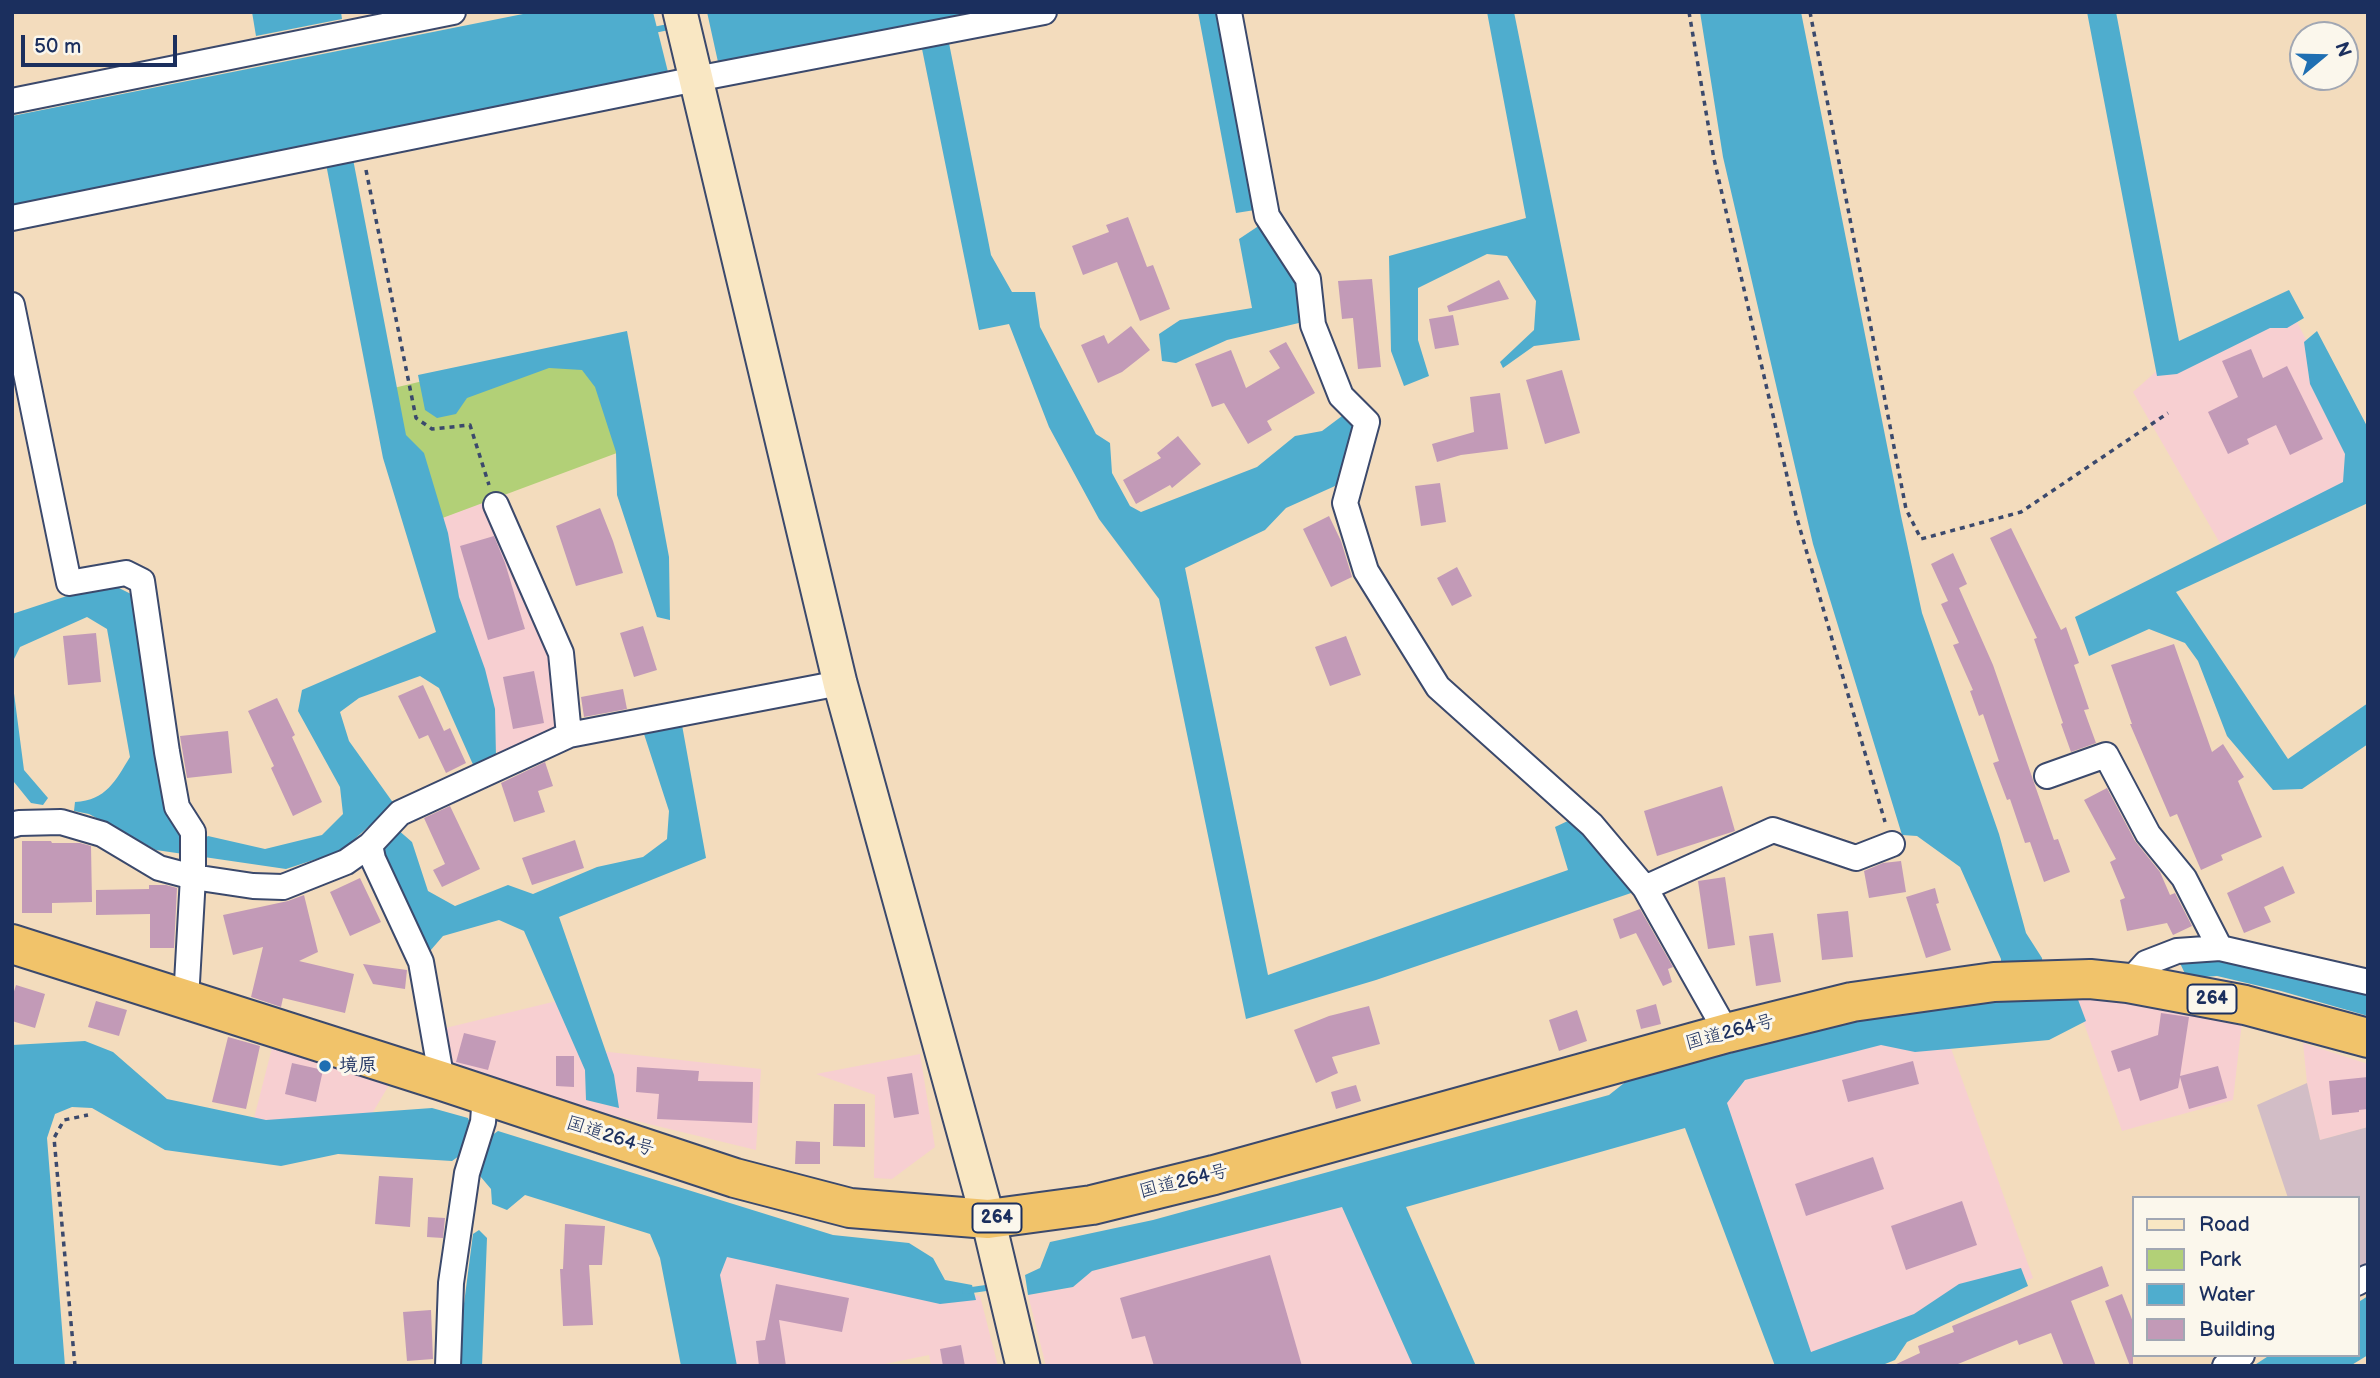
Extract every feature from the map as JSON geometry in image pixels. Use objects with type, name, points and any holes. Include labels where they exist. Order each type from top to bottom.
[{"type":"highway","name":"国道264号","points":[[12,944],[442,1081],[484,1108],[850,1208],[988,1219],[1092,1205],[1202,1178],[1727,1033],[1852,1002],[1994,982],[2053,979],[2127,983],[2245,1005],[2368,1038]]},
{"type":"street","points":[[12,100],[453,12]]},
{"type":"street","points":[[680,12],[840,683],[988,1219],[1023,1366]]},
{"type":"street","points":[[12,218],[696,79],[1044,12]]},
{"type":"street","points":[[1229,12],[1267,216],[1308,279],[1313,325],[1341,396],[1367,422],[1345,503],[1366,571],[1438,687],[1592,825],[1645,888],[1727,1033]]},
{"type":"street","points":[[12,305],[69,583],[126,573],[142,582],[177,807],[193,832],[186,1000]]},
{"type":"street","points":[[496,505],[561,653],[569,735]]},
{"type":"street","points":[[12,825],[19,822],[61,822],[102,834],[159,868],[193,867],[253,886],[283,887],[346,862],[370,845],[400,813],[569,735],[840,683]]},
{"type":"street","points":[[2047,776],[2106,755],[2148,834],[2184,878],[2220,948]]},
{"type":"street","points":[[1645,888],[1773,830],[1856,858],[1892,844]]},
{"type":"street","points":[[370,845],[373,859],[421,962],[442,1081]]},
{"type":"street","points":[[2127,983],[2146,963],[2177,951],[2220,948],[2368,982]]},
{"type":"street","points":[[448,1366],[451,1283],[467,1173],[484,1108]]},
{"type":"path","points":[[1689,12],[1714,159],[1796,515],[1892,844]]},
{"type":"path","points":[[1810,12],[1906,509],[1921,539],[2021,512],[2168,413]]},
{"type":"path","points":[[362,147],[416,418],[432,429],[470,425],[496,505]]},
{"type":"path","points":[[75,1366],[54,1138],[64,1120],[88,1115]]},
{"type":"shaded area","points":[[2289,306],[2368,463],[2368,480],[2225,552],[2133,392],[2169,360]]},
{"type":"shaded area","points":[[506,494],[568,656],[575,732],[500,760],[459,653],[421,526]]},
{"type":"shaded area","points":[[2074,995],[2160,1004],[2242,1022],[2233,1100],[2122,1131]]},
{"type":"shaded area","points":[[565,999],[591,1050],[761,1069],[756,1150],[595,1111],[432,1060],[429,1032]]},
{"type":"shaded area","points":[[1943,1026],[2033,1278],[1824,1366],[1804,1366],[1703,1082]]},
{"type":"shaded area","points":[[2303,1043],[2368,1064],[2368,1127],[2320,1140],[2307,1083]]},
{"type":"shaded area","points":[[273,1044],[389,1085],[353,1146],[252,1126]]},
{"type":"shaded area","points":[[920,1054],[935,1147],[892,1179],[874,1178],[875,1095],[816,1074]]},
{"type":"shaded area","points":[[2307,1083],[2320,1140],[2368,1127],[2368,1286],[2359,1291],[2359,1196],[2287,1196],[2257,1105]]},
{"type":"shaded area","points":[[1342,1207],[1413,1366],[1046,1366],[1028,1295],[1073,1287],[1091,1271]]},
{"type":"shaded area","points":[[674,1231],[980,1296],[998,1366],[931,1366],[929,1355],[875,1366],[698,1366]]},
{"type":"green space","points":[[620,334],[641,444],[421,526],[381,391]]},
{"type":"water","points":[[252,12],[341,12],[342,19],[256,36]]},
{"type":"water","points":[[533,12],[653,12],[668,72],[12,205],[12,116]]},
{"type":"water","points":[[707,12],[976,12],[718,62]]},
{"type":"water","points":[[1198,12],[1218,12],[1255,210],[1236,213]]},
{"type":"water","points":[[1487,12],[1514,12],[1580,340],[1534,346],[1503,368],[1500,362],[1534,330],[1536,301],[1507,256],[1487,254],[1418,288],[1418,340],[1429,376],[1404,386],[1391,351],[1389,256],[1526,218]]},
{"type":"water","points":[[1700,12],[1801,12],[1922,613],[1999,834],[2026,933],[2042,958],[2046,1000],[2077,997],[2086,1021],[2049,1040],[1915,1052],[1881,1045],[1745,1080],[1727,1103],[1811,1352],[1914,1314],[1959,1284],[2021,1268],[2028,1286],[1907,1342],[1895,1360],[1880,1366],[1775,1366],[1685,1128],[1406,1207],[1476,1366],[1413,1366],[1342,1207],[1092,1271],[1073,1287],[1028,1295],[1025,1275],[1040,1268],[1050,1242],[1153,1220],[1609,1095],[1628,1080],[1763,1039],[1897,1012],[2001,1002],[2001,959],[1960,867],[1917,836],[1902,835],[1813,544],[1723,157]]},
{"type":"water","points":[[2087,12],[2116,12],[2179,341],[2289,290],[2304,318],[2287,328],[2270,328],[2177,374],[2157,376]]},
{"type":"water","points":[[948,38],[991,255],[1012,292],[1035,292],[1040,327],[1096,434],[1110,443],[1112,473],[1130,506],[1141,512],[1257,467],[1295,436],[1322,431],[1346,413],[1357,428],[1355,448],[1335,486],[1286,508],[1265,530],[1185,568],[1268,975],[1568,870],[1555,827],[1572,819],[1634,892],[1376,980],[1246,1019],[1159,599],[1099,519],[1049,427],[1009,324],[979,330],[921,44]]},
{"type":"water","points":[[353,159],[406,435],[424,453],[448,533],[459,597],[485,669],[495,709],[496,757],[475,769],[439,688],[420,676],[359,698],[340,712],[349,741],[394,804],[341,851],[286,869],[156,850],[89,814],[74,811],[75,802],[95,797],[109,788],[130,757],[107,629],[87,617],[20,647],[12,663],[12,614],[70,595],[117,587],[131,594],[156,763],[181,839],[199,843],[208,836],[265,849],[322,835],[343,814],[340,787],[298,711],[302,690],[436,632],[383,458],[326,164]]},
{"type":"water","points":[[1260,225],[1300,281],[1303,322],[1227,340],[1176,363],[1162,361],[1159,334],[1180,320],[1252,308],[1239,239]]},
{"type":"water","points":[[627,331],[669,557],[670,620],[657,617],[617,495],[616,452],[595,387],[582,370],[549,368],[467,398],[456,414],[437,418],[425,410],[418,375]]},
{"type":"water","points":[[2317,331],[2368,428],[2368,503],[2176,592],[2288,759],[2368,703],[2368,744],[2302,789],[2273,790],[2227,736],[2198,661],[2185,643],[2149,629],[2089,656],[2075,617],[2343,482],[2345,454],[2310,384],[2304,342]]},
{"type":"water","points":[[12,678],[24,770],[48,798],[43,805],[31,803],[14,782]]},
{"type":"water","points":[[682,725],[706,858],[559,917],[614,1075],[619,1108],[586,1100],[585,1070],[524,931],[499,920],[443,936],[430,951],[389,879],[383,846],[397,829],[412,842],[428,891],[455,906],[508,885],[533,894],[597,867],[643,857],[667,839],[669,811],[644,734]]},
{"type":"water","points":[[2222,958],[2368,992],[2368,1016],[2217,976],[2187,978],[2179,961]]},
{"type":"water","points":[[85,1041],[113,1052],[167,1099],[266,1120],[432,1108],[468,1118],[474,1132],[488,1138],[498,1131],[833,1235],[909,1243],[933,1258],[945,1280],[972,1285],[976,1300],[940,1304],[727,1257],[720,1275],[737,1366],[681,1366],[660,1258],[650,1234],[525,1195],[507,1210],[492,1204],[491,1189],[480,1176],[482,1163],[462,1154],[452,1161],[338,1154],[281,1166],[165,1150],[92,1108],[72,1107],[55,1114],[47,1138],[65,1366],[12,1366],[12,1045]]},
{"type":"water","points":[[479,1230],[487,1238],[482,1366],[460,1366],[458,1350],[473,1234]]},
{"type":"water","points":[[2368,1296],[2368,1355],[2350,1366],[2253,1366],[2267,1357],[2359,1357],[2359,1302]]},
{"type":"building","points":[[1128,217],[1147,267],[1153,265],[1170,309],[1140,321],[1117,262],[1083,275],[1072,246],[1109,232],[1106,225]]},
{"type":"building","points":[[1372,279],[1381,367],[1358,369],[1353,318],[1342,319],[1338,281]]},
{"type":"building","points":[[1499,280],[1509,299],[1449,312],[1447,306]]},
{"type":"building","points":[[1453,315],[1459,345],[1435,349],[1429,319]]},
{"type":"building","points":[[1131,326],[1150,350],[1122,372],[1098,383],[1081,345],[1104,335],[1108,344]]},
{"type":"building","points":[[1286,342],[1315,393],[1267,421],[1272,430],[1248,444],[1224,403],[1212,407],[1195,364],[1231,350],[1246,388],[1280,368],[1269,351]]},
{"type":"building","points":[[2251,349],[2263,378],[2287,366],[2323,439],[2290,455],[2276,425],[2247,439],[2249,444],[2228,454],[2208,412],[2238,397],[2222,361]]},
{"type":"building","points":[[1562,370],[1580,433],[1545,444],[1526,380]]},
{"type":"building","points":[[1500,393],[1508,449],[1461,455],[1437,462],[1432,444],[1474,432],[1470,397]]},
{"type":"building","points":[[1178,436],[1201,464],[1172,488],[1170,485],[1136,504],[1123,480],[1161,458],[1157,453]]},
{"type":"building","points":[[1440,483],[1446,522],[1421,526],[1415,486]]},
{"type":"building","points":[[600,508],[623,573],[576,586],[556,526]]},
{"type":"building","points":[[1329,516],[1341,541],[1352,577],[1331,587],[1303,529]]},
{"type":"building","points":[[2011,528],[2061,630],[2066,627],[2079,663],[2074,665],[2089,709],[2084,710],[2096,743],[2071,752],[2034,639],[2037,638],[1990,538]]},
{"type":"building","points":[[494,536],[525,629],[488,640],[460,546]]},
{"type":"building","points":[[1953,553],[1967,584],[1959,588],[1993,665],[2054,840],[2058,839],[2070,872],[2044,882],[2030,842],[2025,843],[2010,799],[2007,800],[1993,763],[1999,761],[1983,714],[1979,716],[1970,691],[1973,690],[1953,645],[1959,643],[1941,604],[1948,601],[1931,564]]},
{"type":"building","points":[[1457,567],[1472,596],[1452,606],[1437,578]]},
{"type":"building","points":[[643,626],[657,670],[634,677],[620,633]]},
{"type":"building","points":[[96,633],[101,682],[68,685],[63,636]]},
{"type":"building","points":[[1346,636],[1361,675],[1330,686],[1315,647]]},
{"type":"building","points":[[2174,644],[2212,752],[2223,744],[2244,777],[2238,781],[2262,837],[2221,855],[2223,860],[2201,870],[2177,814],[2170,817],[2130,724],[2111,665]]},
{"type":"building","points":[[534,671],[544,723],[513,729],[503,677]]},
{"type":"building","points":[[423,685],[444,731],[450,728],[466,763],[446,773],[428,735],[419,739],[398,696]]},
{"type":"building","points":[[623,689],[627,709],[584,717],[581,697]]},
{"type":"building","points":[[277,698],[322,802],[293,816],[271,768],[274,766],[248,711]]},
{"type":"building","points":[[228,731],[232,773],[187,778],[180,736]]},
{"type":"building","points":[[545,762],[553,786],[538,791],[545,812],[514,822],[501,783]]},
{"type":"building","points":[[1722,786],[1735,831],[1657,856],[1644,811]]},
{"type":"building","points":[[2107,788],[2135,841],[2160,872],[2170,895],[2175,893],[2192,926],[2173,935],[2167,923],[2127,931],[2120,900],[2125,898],[2110,862],[2116,859],[2084,800]]},
{"type":"building","points":[[450,806],[480,869],[442,887],[433,870],[445,864],[424,818]]},
{"type":"building","points":[[575,840],[584,868],[532,885],[522,858]]},
{"type":"building","points":[[22,841],[80,843],[91,846],[92,902],[52,903],[52,913],[22,913]]},
{"type":"building","points":[[1901,861],[1906,892],[1869,898],[1864,871],[1883,863]]},
{"type":"building","points":[[2283,866],[2295,893],[2264,907],[2271,922],[2244,933],[2227,893]]},
{"type":"building","points":[[1725,877],[1735,945],[1708,949],[1698,881]]},
{"type":"building","points":[[360,878],[381,922],[350,936],[330,892]]},
{"type":"building","points":[[149,885],[177,888],[174,948],[150,948],[150,914],[96,915],[96,890],[149,889]]},
{"type":"building","points":[[1935,888],[1939,903],[1936,904],[1951,950],[1926,958],[1906,897]]},
{"type":"building","points":[[304,895],[318,952],[299,961],[354,974],[345,1013],[283,998],[281,1007],[251,997],[263,947],[233,955],[223,915]]},
{"type":"building","points":[[1640,909],[1673,967],[1668,969],[1672,982],[1663,986],[1636,933],[1620,939],[1613,919]]},
{"type":"building","points":[[1848,911],[1853,957],[1822,960],[1817,914]]},
{"type":"building","points":[[1773,933],[1781,982],[1756,986],[1749,936]]},
{"type":"building","points":[[363,964],[407,970],[405,989],[373,984]]},
{"type":"building","points":[[16,985],[45,994],[35,1028],[12,1021],[12,998]]},
{"type":"building","points":[[96,1001],[127,1010],[119,1036],[88,1027]]},
{"type":"building","points":[[1656,1004],[1661,1024],[1641,1029],[1636,1010]]},
{"type":"building","points":[[1369,1006],[1380,1044],[1332,1057],[1338,1073],[1316,1083],[1294,1030],[1329,1016]]},
{"type":"building","points":[[1577,1010],[1587,1041],[1559,1051],[1549,1020]]},
{"type":"building","points":[[2161,1013],[2189,1017],[2180,1076],[2218,1066],[2227,1098],[2189,1109],[2180,1077],[2178,1088],[2140,1101],[2130,1068],[2118,1072],[2111,1051],[2158,1035]]},
{"type":"building","points":[[464,1033],[496,1041],[488,1070],[456,1062]]},
{"type":"building","points":[[228,1037],[260,1046],[246,1109],[212,1102]]},
{"type":"building","points":[[556,1056],[574,1056],[574,1087],[556,1086]]},
{"type":"building","points":[[1913,1061],[1919,1084],[1848,1102],[1842,1080]]},
{"type":"building","points":[[292,1063],[323,1070],[316,1102],[285,1094]]},
{"type":"building","points":[[637,1067],[699,1071],[698,1081],[753,1082],[752,1123],[657,1119],[659,1094],[636,1092]]},
{"type":"building","points":[[912,1073],[919,1114],[894,1118],[887,1077]]},
{"type":"building","points":[[2368,1077],[2368,1109],[2332,1115],[2329,1081]]},
{"type":"building","points":[[1356,1085],[1361,1101],[1336,1109],[1331,1092]]},
{"type":"building","points":[[834,1104],[865,1104],[865,1147],[833,1146]]},
{"type":"building","points":[[796,1141],[820,1142],[820,1164],[795,1164]]},
{"type":"building","points":[[1873,1157],[1884,1189],[1806,1216],[1795,1184]]},
{"type":"building","points":[[379,1176],[413,1178],[410,1227],[375,1224]]},
{"type":"building","points":[[1962,1201],[1977,1245],[1906,1270],[1891,1226]]},
{"type":"building","points":[[428,1217],[445,1218],[443,1238],[427,1237]]},
{"type":"building","points":[[565,1224],[605,1226],[602,1265],[589,1265],[593,1325],[563,1326],[560,1269],[563,1269]]},
{"type":"building","points":[[1270,1255],[1302,1366],[1154,1366],[1145,1336],[1132,1339],[1120,1298]]},
{"type":"building","points":[[2102,1266],[2109,1286],[2071,1301],[2096,1366],[2064,1366],[2051,1333],[2019,1345],[2017,1340],[1953,1366],[1892,1366],[1920,1353],[1918,1346],[1954,1332],[1952,1326]]},
{"type":"building","points":[[776,1284],[849,1298],[842,1332],[779,1320],[786,1366],[759,1366],[756,1341],[765,1340]]},
{"type":"building","points":[[2122,1294],[2132,1319],[2133,1366],[2130,1366],[2105,1301]]},
{"type":"building","points":[[431,1310],[433,1359],[407,1361],[403,1312]]},
{"type":"building","points":[[961,1345],[965,1366],[943,1366],[940,1349]]},
{"type":"waterway","points":[[649,31],[673,26]]},
{"type":"waterway","points":[[965,1291],[993,1287]]},
{"type":"place","name":"境原","points":[[325,1066]]}]
